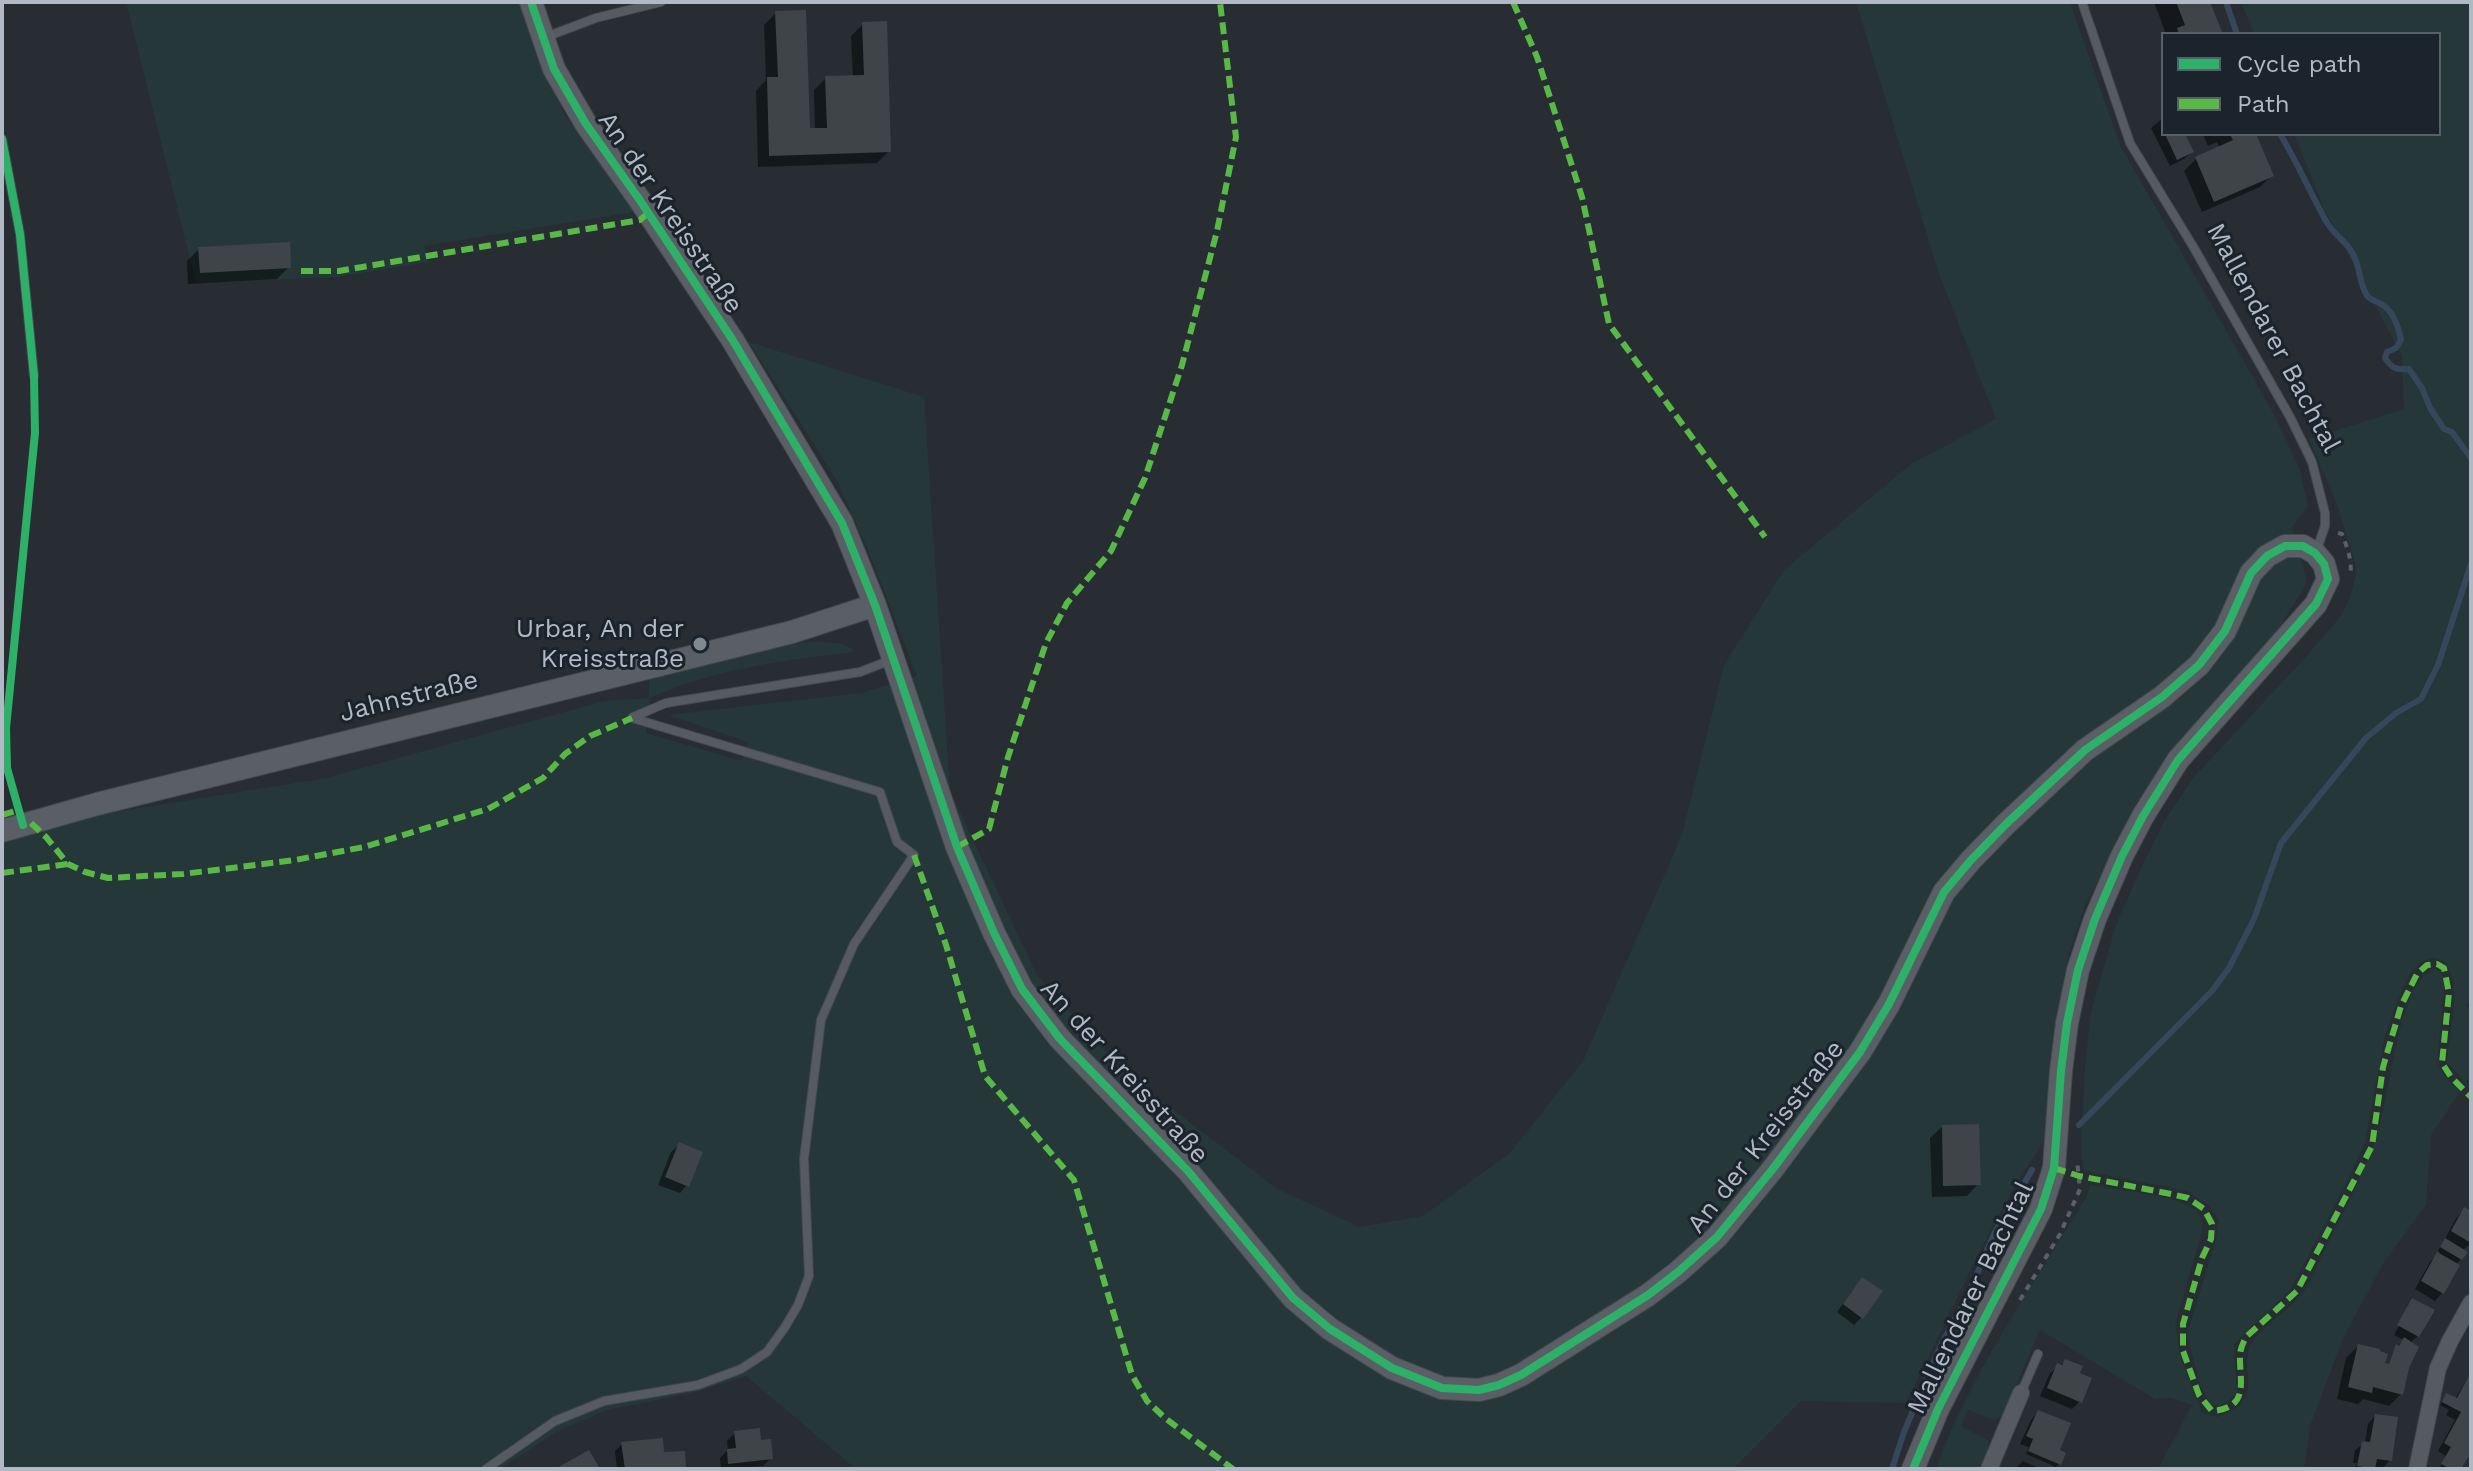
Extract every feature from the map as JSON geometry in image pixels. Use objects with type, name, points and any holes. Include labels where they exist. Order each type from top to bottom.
[{"type":"street","name":"An der Kreisstraße","points":[[531,2],[554,69],[586,124],[732,339],[842,523],[875,605],[957,847],[1022,989],[1060,1039],[1188,1171],[1293,1298],[1318,1319],[1392,1368],[1442,1388],[1479,1390],[1510,1380],[1563,1351],[1648,1295],[1717,1237],[1772,1170],[1860,1052],[1889,1004],[1944,892],[1971,860],[2085,750],[2162,697],[2199,665],[2225,631],[2251,573],[2267,556],[2285,546],[2303,546],[2315,553]]},
{"type":"street","name":"Mallendarer Bachtal","points":[[1913,1469],[1938,1409],[2041,1209],[2054,1168],[2062,1059],[2078,970],[2095,919],[2122,856],[2178,760],[2316,604],[2328,579],[2324,564],[2315,553]]},
{"type":"street","name":"Jahnstraße","points":[[2,831],[112,800],[792,632],[875,605]]},
{"type":"street","points":[[2417,1469],[2438,1368],[2471,1303]]},
{"type":"street","points":[[1989,1469],[2021,1393]]},
{"type":"lane","points":[[542,38],[596,18],[661,2]]},
{"type":"lane","name":"Mallendarer Bachtal","points":[[2082,2],[2130,143],[2194,248],[2290,417],[2312,462],[2324,501],[2325,526],[2315,553]]},
{"type":"lane","points":[[2,139],[20,234],[34,376]]},
{"type":"lane","points":[[486,1469],[555,1421],[604,1401],[698,1385],[741,1369],[767,1352],[798,1305],[809,1276],[804,1159],[821,1020],[854,944],[914,855],[897,842],[880,792],[632,718],[666,703],[860,672],[894,659]]},
{"type":"lane","points":[[2021,1393],[2038,1354]]},
{"type":"path","points":[[2325,526],[2342,534],[2352,567],[2349,581]]},
{"type":"path","points":[[2077,1161],[2079,1176]]},
{"type":"shaded area","points":[[126,2],[523,2],[538,55],[564,113],[634,212],[424,246],[429,262],[337,277],[196,283]]},
{"type":"shaded area","points":[[1856,2],[2070,2],[2120,145],[2274,414],[2300,470],[2308,506],[2292,527],[2307,582],[2271,642],[2130,820],[2085,905],[2069,954],[2057,1015],[2045,1139],[2011,1192],[1906,1403],[1801,1401],[1733,1469],[856,1469],[746,1376],[692,1393],[607,1410],[558,1431],[500,1469],[2,1469],[2,844],[84,817],[326,778],[604,701],[649,698],[649,672],[745,651],[819,641],[843,644],[855,650],[722,673],[673,688],[650,698],[646,733],[742,761],[748,742],[668,715],[861,693],[917,676],[868,550],[836,479],[749,342],[924,397],[950,791],[1037,975],[1123,1071],[1276,1188],[1359,1227],[1423,1216],[1510,1153],[1583,1061],[1682,835],[1724,665],[1784,570],[1911,464],[1996,419],[1939,274]]},
{"type":"shaded area","points":[[2241,2],[2471,2],[2471,1001],[2465,1005],[2471,1011],[2471,1077],[2466,1083],[2447,1062],[2454,998],[2451,973],[2446,962],[2435,958],[2425,960],[2411,972],[2385,1036],[2365,1143],[2347,1182],[2290,1290],[2234,1344],[2237,1392],[2226,1403],[2216,1406],[2211,1405],[2200,1385],[2187,1334],[2216,1240],[2219,1220],[2209,1206],[2188,1191],[2084,1171],[2081,1155],[2091,1012],[2116,925],[2165,820],[2193,778],[2304,659],[2340,617],[2350,598],[2357,570],[2337,504],[2309,439],[2404,409],[2402,356],[2325,211],[2295,136],[2441,136],[2441,32],[2253,32]]},
{"type":"shaded area","points":[[2436,969],[2442,972],[2444,988],[2437,1064],[2460,1092],[2431,1135],[2426,1205],[2384,1262],[2344,1336],[2310,1426],[2304,1469],[2158,1469],[2192,1405],[2171,1398],[2155,1399],[2040,1330],[2003,1416],[1994,1420],[1968,1410],[1961,1426],[1988,1440],[1989,1450],[1981,1469],[1936,1469],[1984,1365],[2086,1198],[2090,1185],[2162,1197],[2196,1210],[2202,1221],[2202,1233],[2175,1324],[2180,1356],[2202,1413],[2217,1417],[2243,1401],[2248,1392],[2249,1349],[2260,1332],[2304,1292],[2310,1281],[2373,1145],[2406,1008],[2424,975]]},
{"type":"building","points":[[2176,2],[2210,2],[2222,32],[2178,32],[2177,28],[2185,25]]},
{"type":"building","points":[[806,10],[810,128],[827,128],[825,76],[864,75],[862,22],[887,21],[891,152],[769,156],[767,77],[778,77],[775,11]]},
{"type":"building","points":[[2166,136],[2186,136],[2194,152],[2177,160]]},
{"type":"building","points":[[2231,136],[2257,136],[2274,176],[2214,202],[2195,157],[2233,140]]},
{"type":"building","points":[[290,242],[291,268],[200,273],[198,247]]},
{"type":"building","points":[[1979,1124],[1981,1185],[1943,1186],[1942,1125]]},
{"type":"building","points":[[679,1142],[703,1152],[689,1187],[665,1177]]},
{"type":"building","points":[[2464,1207],[2471,1211],[2471,1243],[2451,1231]]},
{"type":"building","points":[[2445,1238],[2468,1252],[2462,1260],[2440,1247]]},
{"type":"building","points":[[2437,1252],[2460,1265],[2444,1294],[2421,1281]]},
{"type":"building","points":[[1862,1277],[1883,1291],[1863,1319],[1843,1304]]},
{"type":"building","points":[[2412,1298],[2435,1310],[2419,1337],[2397,1325]]},
{"type":"building","points":[[2404,1337],[2419,1347],[2409,1368],[2403,1395],[2373,1387],[2372,1393],[2348,1387],[2358,1344],[2388,1354],[2385,1363],[2389,1364],[2396,1344],[2399,1346]]},
{"type":"building","points":[[2065,1359],[2083,1366],[2080,1373],[2092,1378],[2082,1403],[2047,1388],[2057,1363],[2062,1365]]},
{"type":"building","points":[[2471,1372],[2471,1459],[2468,1457],[2461,1469],[2451,1469],[2441,1464],[2451,1447],[2444,1443],[2461,1412],[2442,1402],[2446,1393],[2457,1398]]},
{"type":"building","points":[[2038,1410],[2071,1423],[2060,1450],[2066,1453],[2061,1465],[2028,1451],[2033,1439],[2026,1436]]},
{"type":"building","points":[[2375,1414],[2398,1417],[2392,1461],[2377,1459],[2375,1469],[2357,1466],[2362,1441],[2370,1442]]},
{"type":"building","points":[[760,1428],[761,1440],[771,1439],[773,1459],[728,1464],[727,1449],[736,1448],[734,1431]]},
{"type":"building","points":[[663,1438],[664,1452],[685,1451],[686,1469],[625,1469],[621,1442]]},
{"type":"building","points":[[589,1450],[600,1469],[555,1469]]},
{"type":"waterway","points":[[2226,2],[2236,32]]},
{"type":"waterway","points":[[2281,136],[2329,226],[2353,254],[2366,294],[2389,310],[2395,320],[2401,340],[2396,348],[2387,352],[2385,358],[2395,368],[2409,369],[2444,429],[2452,432],[2471,458]]},
{"type":"waterway","points":[[2079,1125],[2212,991],[2229,968],[2254,919],[2281,843],[2366,738],[2396,713],[2421,699],[2438,665],[2471,564]]},
{"type":"waterway","points":[[1892,1469],[1940,1347],[1969,1293],[1994,1234],[2032,1170]]},
{"type":"marked path","points":[[957,847],[989,829],[1008,757],[1046,643],[1067,603],[1111,551],[1145,478],[1182,365],[1217,231],[1236,137],[1220,2]]},
{"type":"marked path","points":[[1513,2],[1537,57],[1582,197],[1609,324],[1765,537]]},
{"type":"marked path","points":[[301,271],[339,271],[640,220],[648,213]]},
{"type":"marked path","points":[[31,823],[68,864],[108,878],[183,874],[295,860],[364,847],[488,809],[543,778],[565,754],[590,736],[632,718]]},
{"type":"marked path","points":[[2,815],[19,810]]},
{"type":"marked path","points":[[914,855],[946,945],[985,1076],[1074,1180],[1132,1375],[1147,1401],[1165,1418],[1233,1469]]},
{"type":"marked path","points":[[2,873],[68,864]]},
{"type":"marked path","points":[[2054,1168],[2188,1198],[2204,1209],[2212,1224],[2211,1239],[2202,1258],[2183,1324],[2183,1351],[2199,1395],[2212,1411],[2224,1409],[2238,1398],[2240,1353],[2246,1337],[2297,1291],[2372,1146],[2383,1067],[2401,1006],[2417,974],[2427,965],[2437,964],[2444,968],[2449,993],[2442,1063],[2471,1097]]},
{"type":"cycle path","points":[[531,2],[554,69],[586,124],[732,339],[842,523],[875,605],[957,847],[1022,989],[1060,1039],[1188,1171],[1293,1298],[1330,1329],[1392,1368],[1442,1388],[1479,1390],[1521,1375],[1648,1295],[1717,1237],[1772,1170],[1860,1052],[1889,1004],[1944,892],[1971,860],[2085,750],[2162,697],[2199,665],[2225,631],[2251,573],[2267,556],[2285,546],[2303,546],[2315,553],[2324,564],[2328,579],[2316,604],[2178,760],[2122,856],[2095,919],[2078,970],[2061,1071],[2054,1168],[2041,1209],[1938,1409],[1913,1469]]},
{"type":"cycle path","points":[[2,139],[20,234],[34,376],[35,433],[6,728],[7,768],[23,825]]},
{"type":"place","name":"Urbar, An der Kreisstraße","points":[[700,644]]}]
